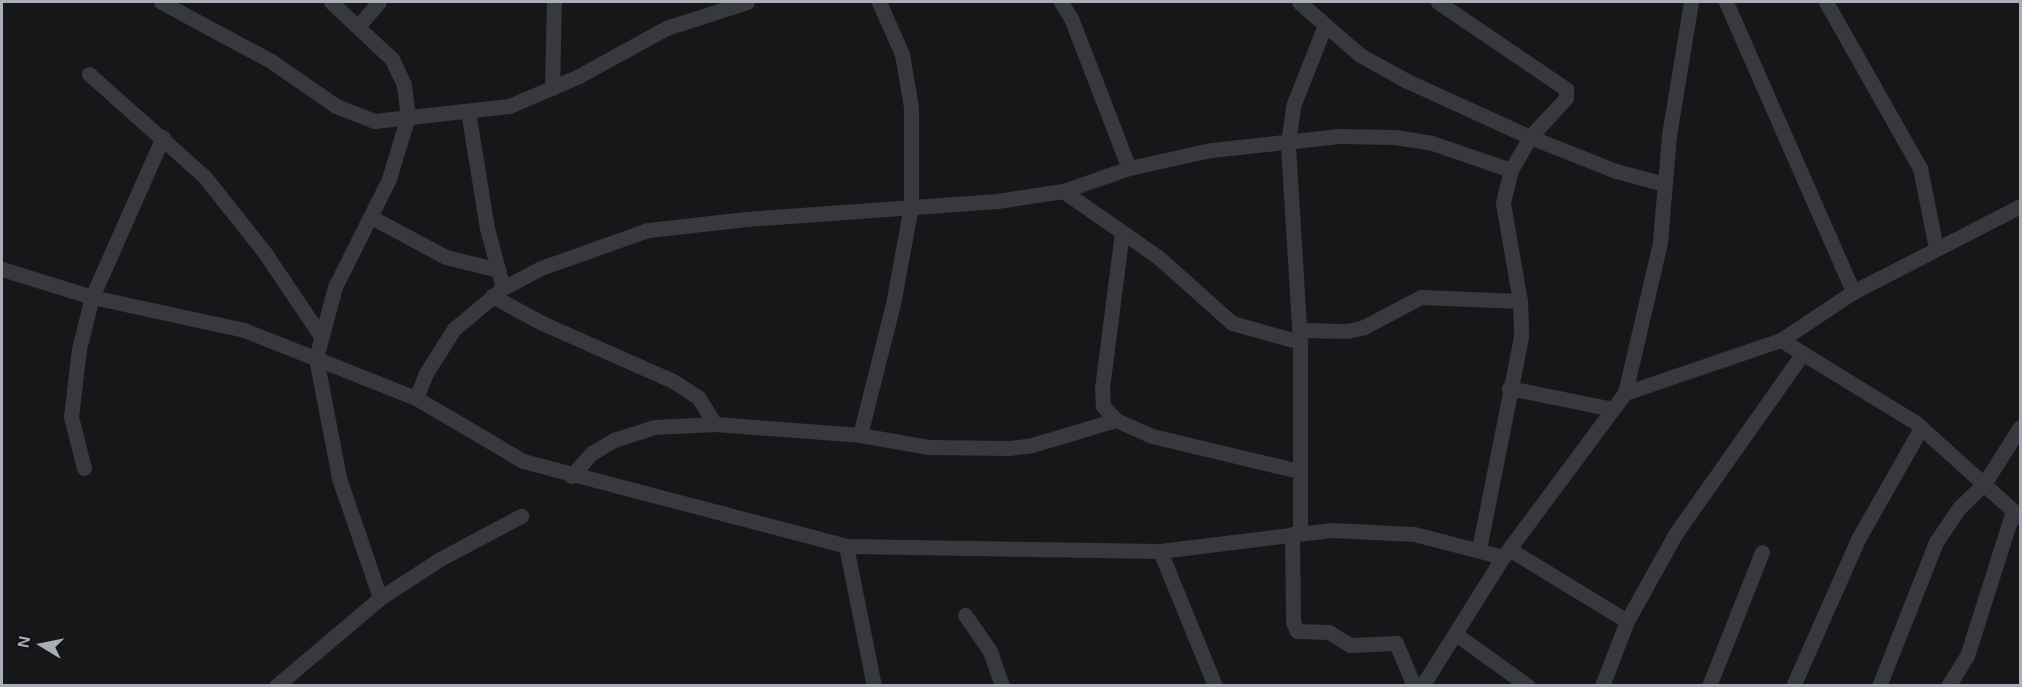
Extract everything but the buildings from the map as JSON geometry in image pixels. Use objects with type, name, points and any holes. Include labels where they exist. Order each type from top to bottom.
[{"type":"street","points":[[161,2],[271,61],[336,106],[374,121],[509,106],[552,88],[666,28],[747,2]]},
{"type":"street","points":[[331,2],[359,25],[392,59],[404,85],[408,116],[400,148],[371,217],[335,287],[320,334],[316,358],[339,478],[380,598]]},
{"type":"street","points":[[359,25],[379,2]]},
{"type":"street","points":[[552,88],[554,2]]},
{"type":"street","points":[[860,435],[893,304],[910,206],[911,107],[902,54],[879,2]]},
{"type":"street","points":[[1061,2],[1071,18],[1129,168]]},
{"type":"street","points":[[1299,2],[1375,64],[1530,137],[1616,171],[1664,184]]},
{"type":"street","points":[[1438,2],[1566,89],[1566,98],[1530,137],[1511,170],[1503,203],[1520,300],[1521,337],[1509,388],[1479,549]]},
{"type":"street","points":[[1422,686],[1457,635],[1506,553],[1625,393],[1660,242],[1664,184],[1687,2]]},
{"type":"street","points":[[1726,2],[1853,292]]},
{"type":"street","points":[[1826,2],[1920,168],[1936,248]]},
{"type":"street","points":[[1325,25],[1293,106],[1288,143],[1300,336],[1299,471],[1293,622],[1297,631],[1329,632],[1350,645],[1396,643],[1414,686]]},
{"type":"street","points":[[89,74],[163,137],[204,176],[241,221],[320,334]]},
{"type":"street","points":[[468,111],[498,270],[497,292]]},
{"type":"street","points":[[416,398],[442,345],[465,316],[497,292],[541,268],[621,236],[648,230],[910,206],[998,201],[1063,191],[1129,168],[1211,150],[1340,136],[1395,136],[1432,144],[1511,170]]},
{"type":"street","points":[[84,468],[71,417],[79,350],[92,297],[163,137]]},
{"type":"street","points":[[1063,191],[1158,257],[1232,322],[1300,336],[1364,327],[1421,297],[1520,300]]},
{"type":"street","points":[[1625,393],[1781,340],[1853,292],[2020,206]]},
{"type":"street","points":[[371,217],[452,259],[498,270]]},
{"type":"street","points":[[1122,232],[1102,389],[1103,406],[1116,420],[1152,436],[1299,471]]},
{"type":"street","points":[[2,268],[92,297],[206,320],[316,358],[416,398],[501,451],[571,476],[846,546],[1160,551],[1296,534],[1399,532],[1506,553],[1627,621]]},
{"type":"street","points":[[497,292],[542,323],[673,381],[698,397],[715,424]]},
{"type":"street","points":[[1781,340],[1921,428],[2017,514],[1967,656],[1948,686]]},
{"type":"street","points":[[1602,686],[1627,621],[1676,533],[1803,353]]},
{"type":"street","points":[[1509,388],[1612,409]]},
{"type":"street","points":[[571,476],[592,453],[614,440],[654,427],[715,424],[860,435],[929,447],[1009,448],[1116,420]]},
{"type":"street","points":[[1879,686],[1936,542],[1959,508],[1984,484],[2020,427]]},
{"type":"street","points":[[1793,686],[1858,539],[1921,428]]},
{"type":"street","points":[[276,686],[380,598],[440,559],[521,516]]},
{"type":"street","points":[[846,546],[874,686]]},
{"type":"street","points":[[1160,551],[1215,686]]},
{"type":"street","points":[[1709,686],[1762,552]]},
{"type":"street","points":[[965,615],[990,651],[1002,686]]},
{"type":"street","points":[[1457,635],[1528,686]]}]
